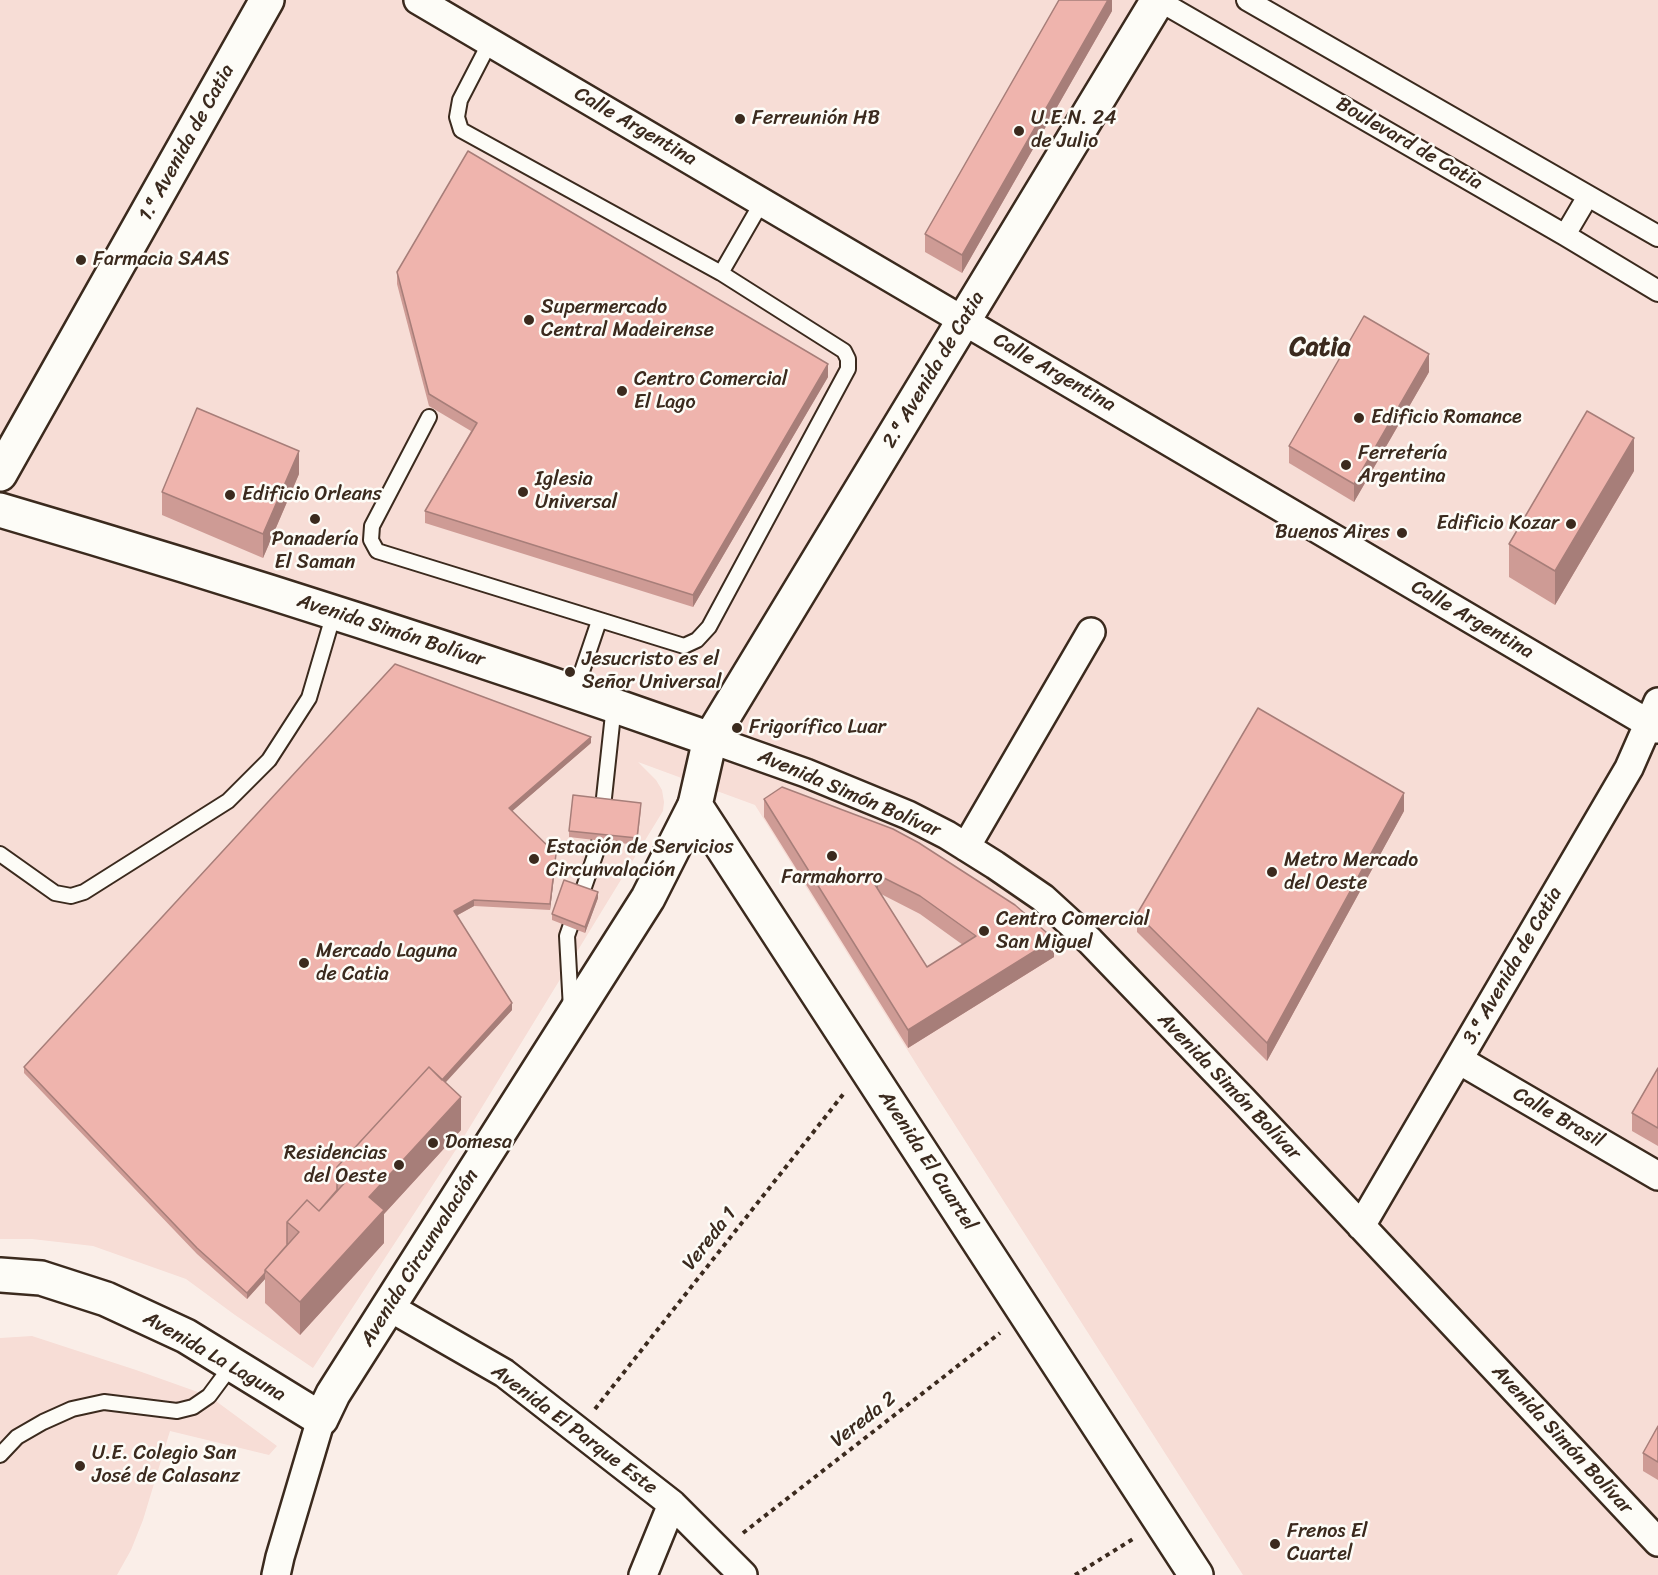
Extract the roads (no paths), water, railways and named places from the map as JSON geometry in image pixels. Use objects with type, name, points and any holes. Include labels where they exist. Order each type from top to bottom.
[{"type":"main road","name":"1.ª Avenida de Catia","points":[[0,474],[267,0]]},
{"type":"main road","name":"2.ª Avenida de Catia","points":[[710,739],[1158,0]]},
{"type":"main road","name":"Avenida Simón Bolívar","points":[[0,510],[334,612],[518,672],[710,739]]},
{"type":"main road","points":[[695,805],[710,739]]},
{"type":"main road","name":"Avenida Circunvalación","points":[[321,1419],[333,1394],[648,898],[695,805]]},
{"type":"main road","name":"Avenida El Cuartel","points":[[695,805],[1196,1575]]},
{"type":"main road","name":"Avenida La Laguna","points":[[0,1275],[41,1278],[106,1299],[186,1336],[321,1419]]},
{"type":"street","name":"Calle Argentina","points":[[418,0],[964,321],[1655,718]]},
{"type":"street","name":"Boulevard de Catia","points":[[1158,0],[1658,291]]},
{"type":"street","points":[[1247,0],[1658,236]]},
{"type":"street","points":[[1565,235],[1588,196]]},
{"type":"street","points":[[966,847],[1091,632]]},
{"type":"street","name":"3.ª Avenida de Catia","points":[[1361,1226],[1629,768],[1655,718]]},
{"type":"street","name":"Avenida Simón Bolívar","points":[[710,739],[806,773],[908,815],[947,835],[1043,898],[1090,941],[1244,1101],[1658,1542]]},
{"type":"street","name":"Calle Brasil","points":[[1458,1059],[1658,1176]]},
{"type":"street","name":"Avenida El Parque Este","points":[[389,1307],[504,1373],[672,1504],[743,1575]]},
{"type":"street","name":"Avenida Circunvalación","points":[[276,1575],[321,1419]]},
{"type":"street","points":[[643,1575],[672,1504]]},
{"type":"lane","points":[[429,417],[372,526],[371,540],[377,551],[684,646],[698,640],[710,627],[848,369],[849,359],[844,351],[721,273],[461,130],[457,117],[460,100],[490,42]]},
{"type":"lane","points":[[721,273],[762,202]]},
{"type":"lane","points":[[0,854],[54,893],[71,896],[84,892],[228,801],[268,760],[309,698],[334,612]]},
{"type":"lane","points":[[575,692],[599,621]]},
{"type":"lane","points":[[572,1019],[567,936],[599,844],[614,705]]},
{"type":"lane","points":[[0,1455],[16,1437],[72,1409],[104,1402],[177,1411],[193,1407],[209,1396],[232,1365]]},
{"type":"place","name":"Ferreunión HB","points":[[740,119]]},
{"type":"place","name":"U.E.N. 24 de Julio","points":[[1019,131]]},
{"type":"place","name":"Farmacia SAAS","points":[[81,260]]},
{"type":"place","name":"Supermercado Central Madeirense","points":[[529,320]]},
{"type":"place","name":"Centro Comercial El Lago","points":[[622,391]]},
{"type":"place","name":"Edificio Romance","points":[[1359,418]]},
{"type":"place","name":"Ferretería Argentina","points":[[1346,465]]},
{"type":"place","name":"Iglesia Universal","points":[[523,492]]},
{"type":"place","name":"Edificio Orleans","points":[[230,495]]},
{"type":"place","name":"Panadería El Saman","points":[[315,519]]},
{"type":"place","name":"Edificio Kozar","points":[[1571,524]]},
{"type":"place","name":"Buenos Aires","points":[[1402,533]]},
{"type":"place","name":"Jesucristo es el Señor Universal","points":[[570,672]]},
{"type":"place","name":"Frigorífico Luar","points":[[737,728]]},
{"type":"place","name":"Farmahorro","points":[[832,856]]},
{"type":"place","name":"Estación de Servicios Circunvalación","points":[[534,859]]},
{"type":"place","name":"Metro Mercado del Oeste","points":[[1272,872]]},
{"type":"place","name":"Centro Comercial San Miguel","points":[[984,931]]},
{"type":"place","name":"Mercado Laguna de Catia","points":[[304,963]]},
{"type":"place","name":"Domesa","points":[[433,1143]]},
{"type":"place","name":"Residencias del Oeste","points":[[399,1165]]},
{"type":"place","name":"U.E. Colegio San José de Calasanz","points":[[80,1466]]},
{"type":"place","name":"Frenos El Cuartel","points":[[1275,1544]]},
{"type":"district","name":"Catia","points":[[1320,348]]}]
